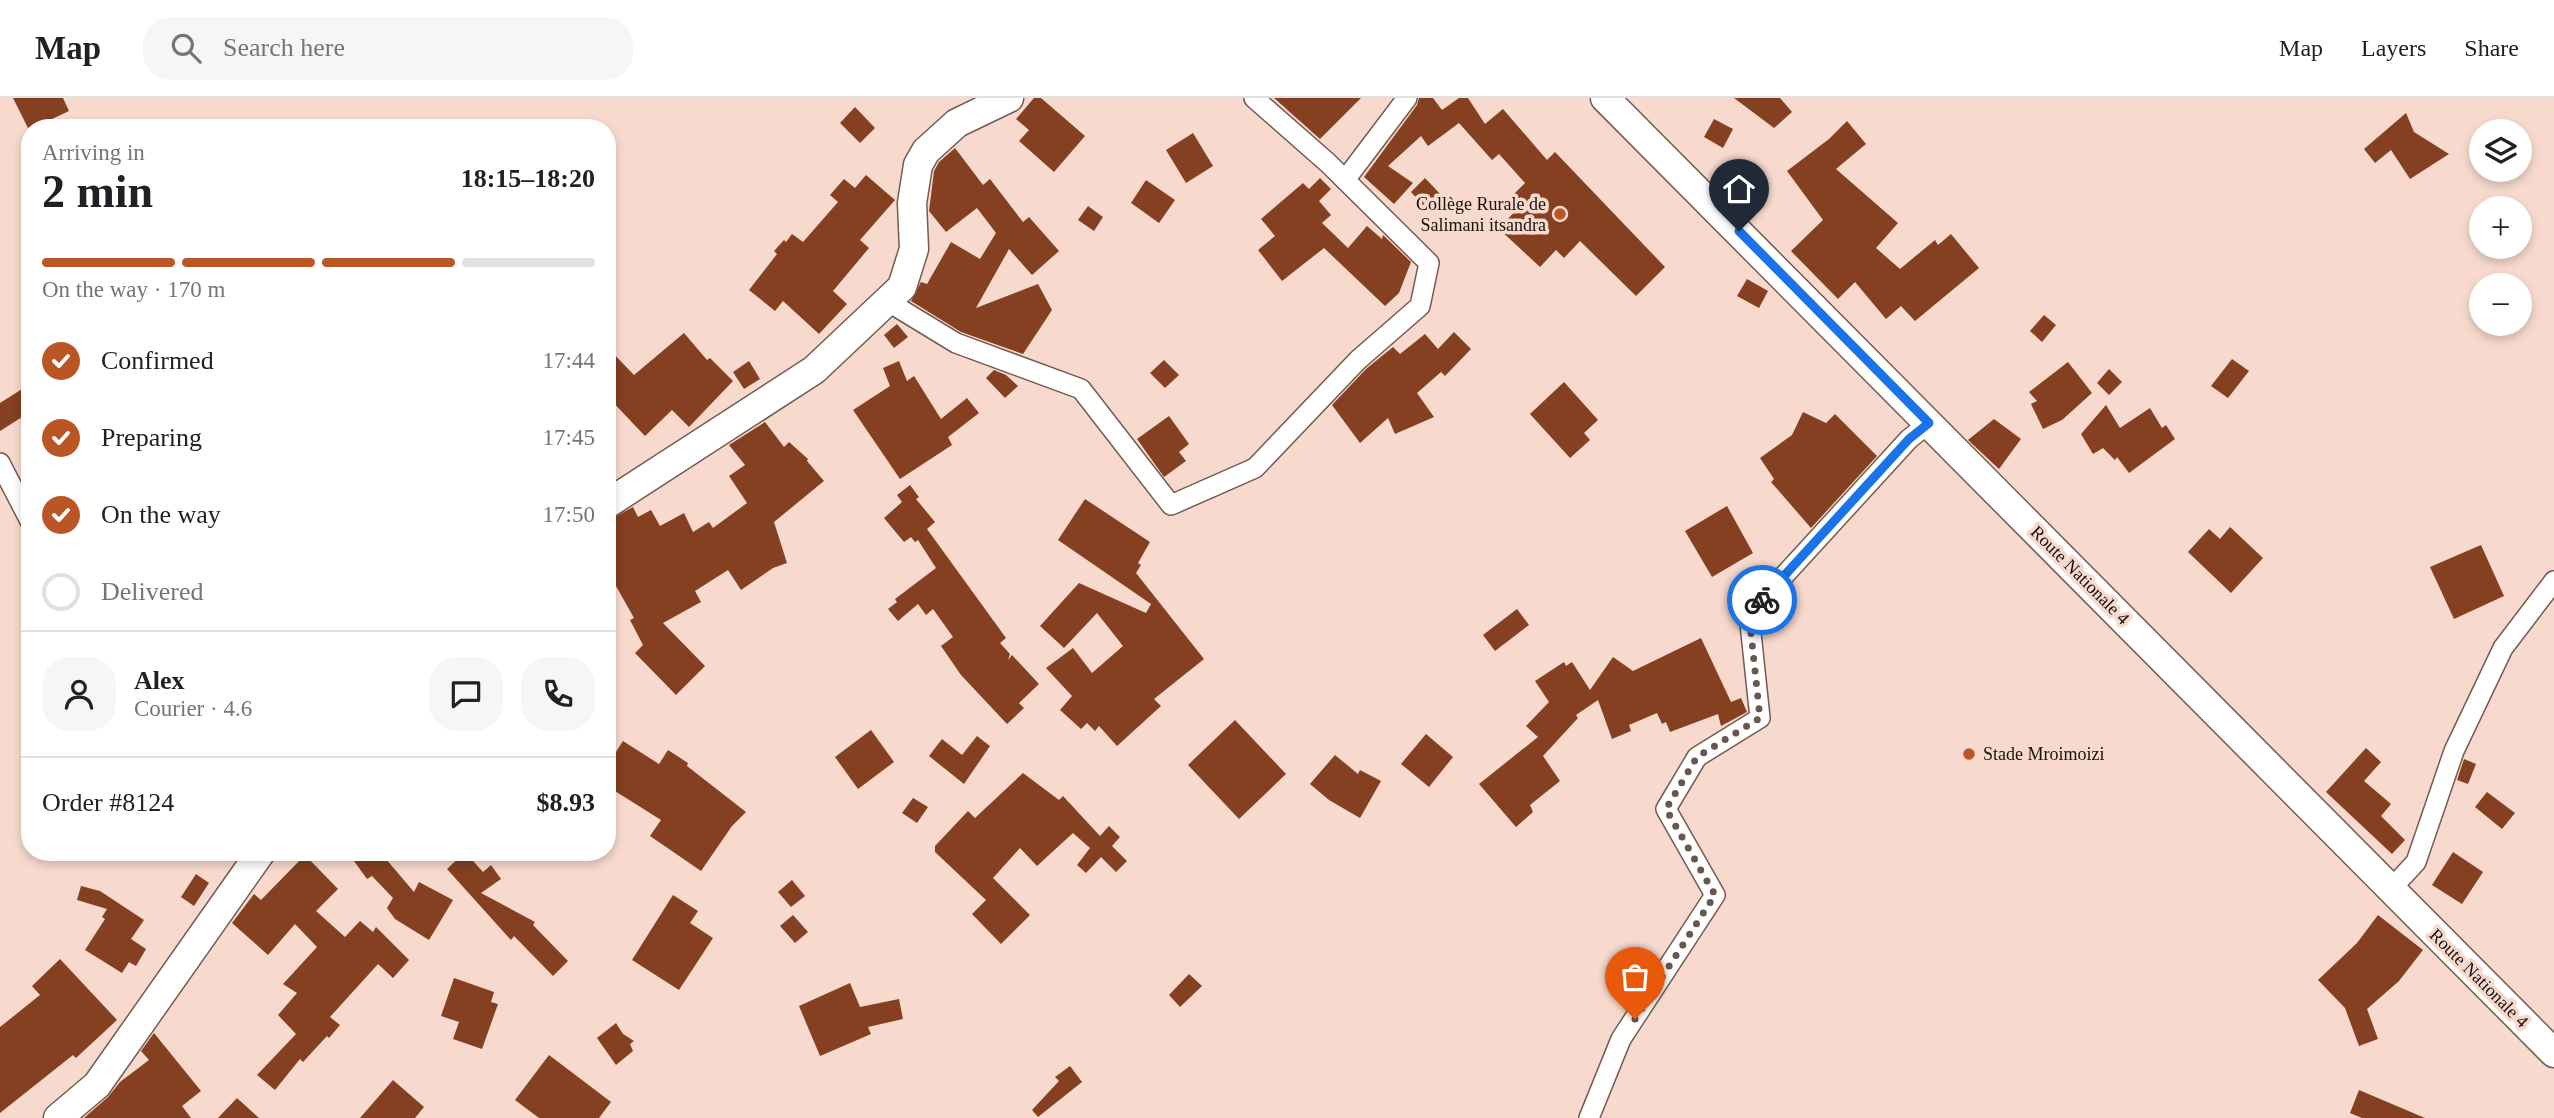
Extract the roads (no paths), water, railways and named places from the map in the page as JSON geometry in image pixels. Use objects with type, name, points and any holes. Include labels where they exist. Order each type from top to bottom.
[{"type":"main road","points":[[616,498],[814,370],[902,287],[914,249],[912,203],[918,165],[926,151],[957,123],[1009,98]]},
{"type":"main road","name":"Route Nationale 4","points":[[1605,98],[2554,1053]]},
{"type":"main road","points":[[58,1118],[97,1085],[255,861]]},
{"type":"street","points":[[887,301],[956,343],[1081,389],[1171,505],[1255,468],[1358,360],[1420,306],[1429,262],[1345,180],[1254,98]]},
{"type":"street","points":[[1345,180],[1407,98]]},
{"type":"street","points":[[1589,1118],[1621,1039],[1715,895],[1666,809],[1697,757],[1760,718],[1749,614],[1909,439],[1929,423]]},
{"type":"street","points":[[0,463],[21,504]]},
{"type":"street","points":[[2391,889],[2416,862],[2454,751],[2504,648],[2554,581]]},
{"type":"place","name":"Collège Rurale de Salimani itsandra","points":[[1560,214]]},
{"type":"place","name":"Stade Mroimoizi","points":[[1969,754]]}]
